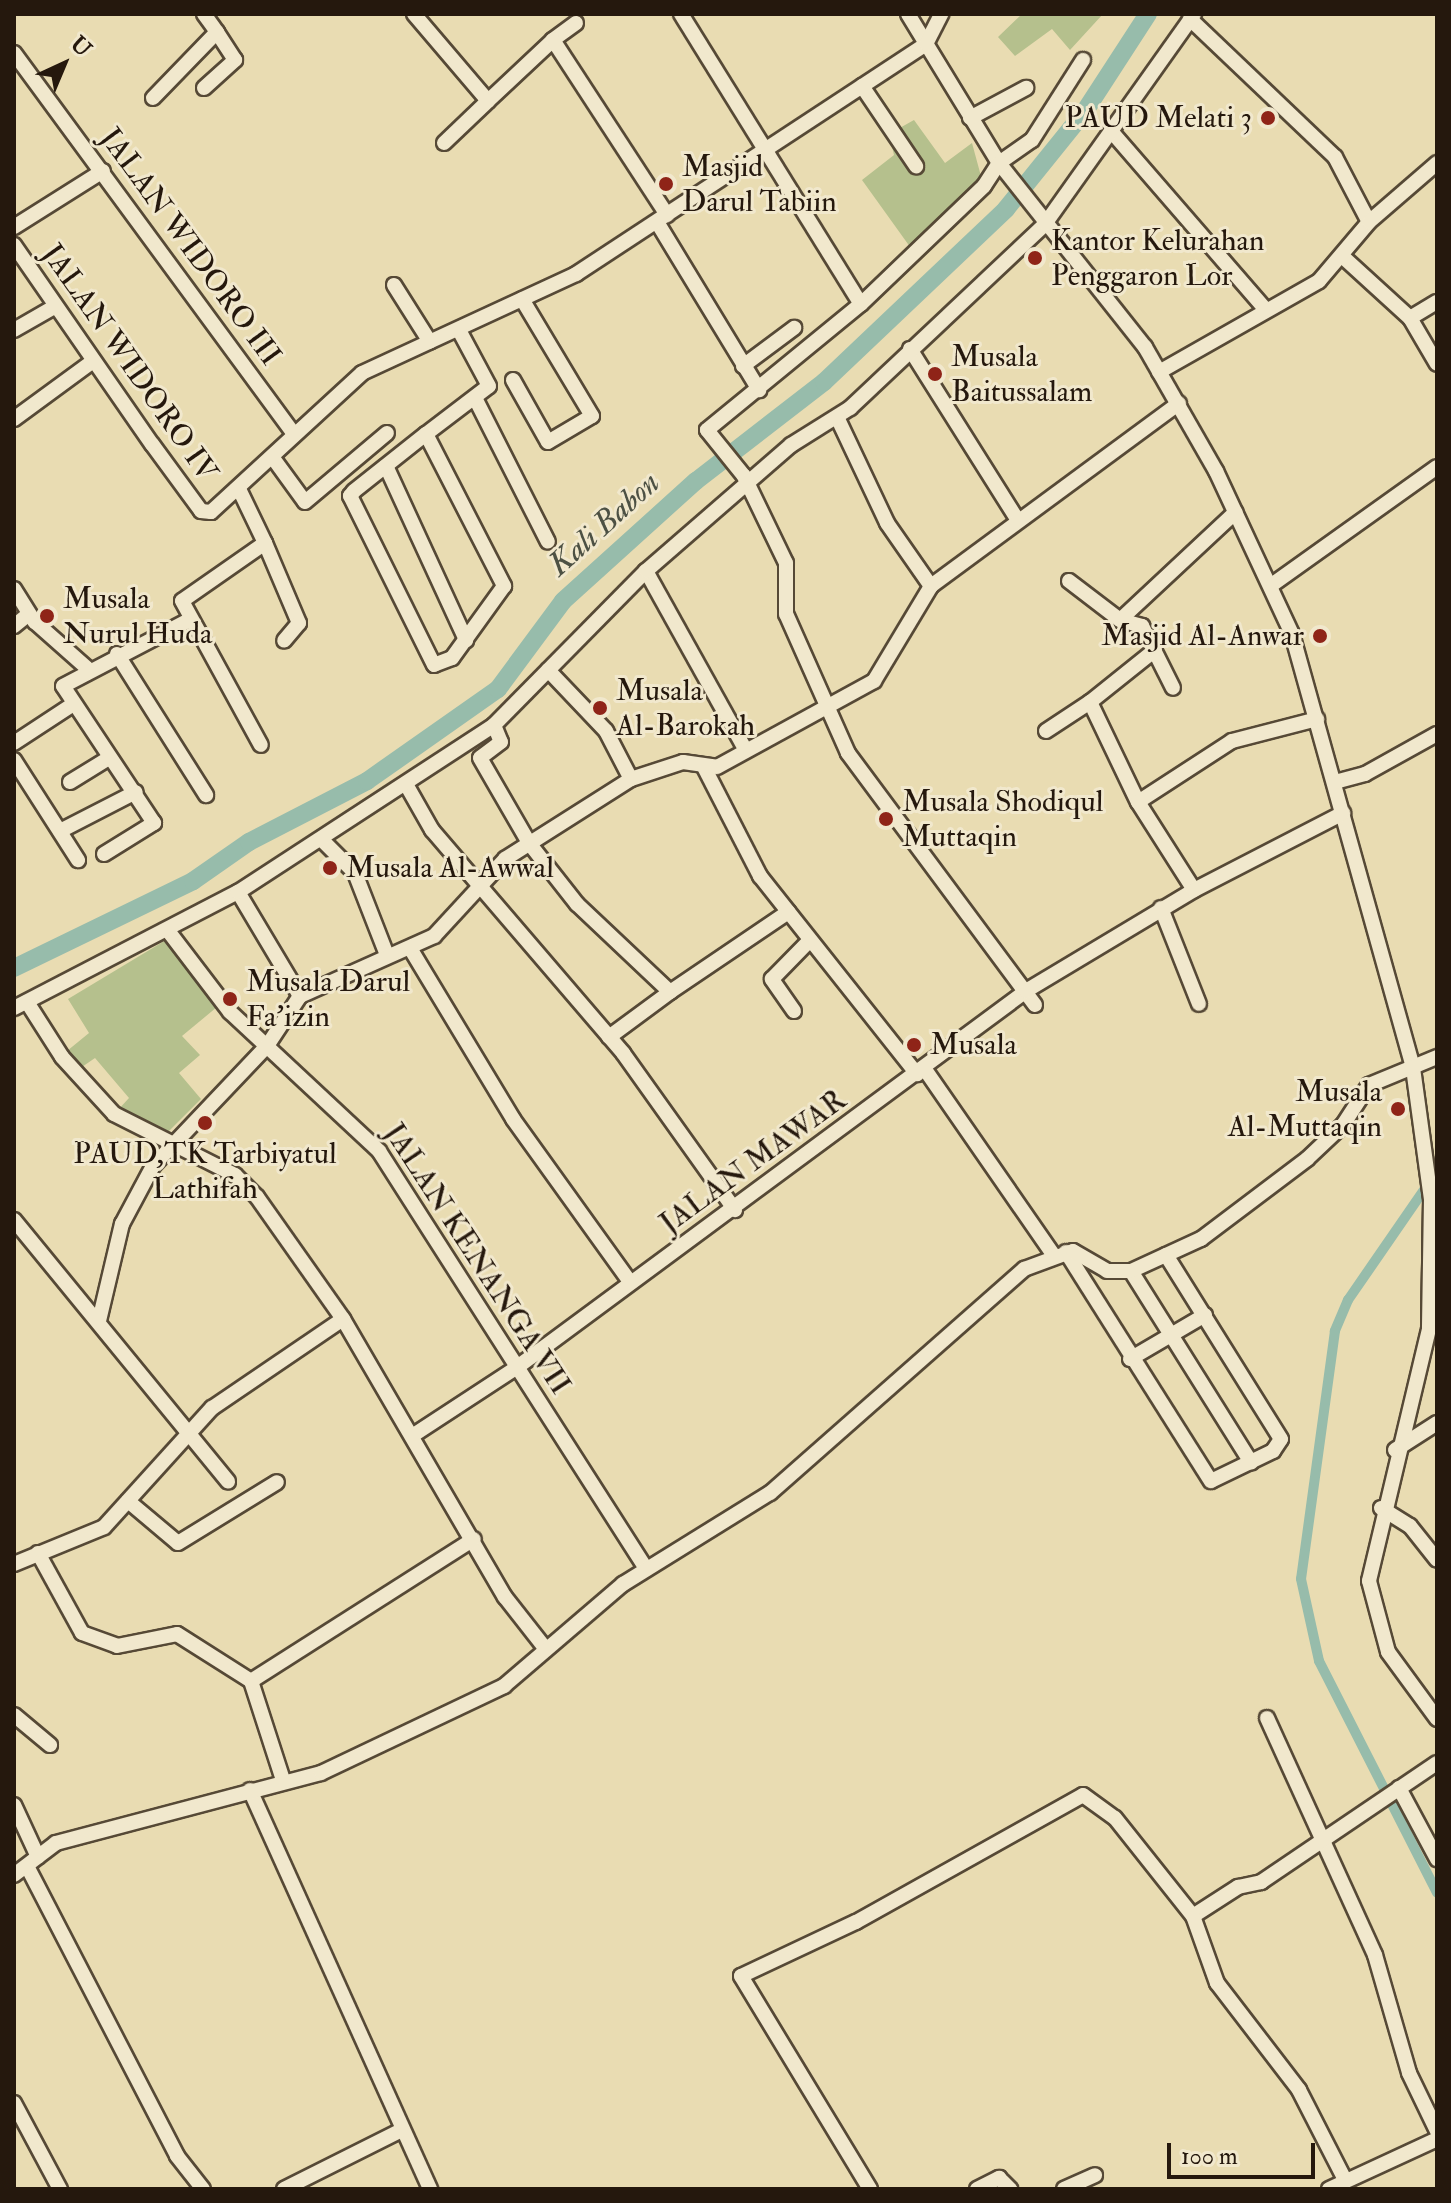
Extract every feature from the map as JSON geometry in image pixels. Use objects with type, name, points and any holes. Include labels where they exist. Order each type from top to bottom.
[{"type":"street","points":[[204,14],[235,60],[204,88]]},
{"type":"street","points":[[414,14],[488,101]]},
{"type":"street","points":[[681,14],[861,304]]},
{"type":"street","points":[[908,14],[1000,164],[1159,372],[1179,403],[1273,584],[1317,719],[1413,1068],[1427,1171],[1434,1195],[1433,1328],[1395,1450],[1369,1561],[1371,1606],[1388,1652],[1437,1719]]},
{"type":"street","points":[[284,641],[299,623],[240,491],[294,434],[362,373],[522,299],[662,218],[765,147],[926,44],[941,14]]},
{"type":"street","points":[[545,1648],[505,1597],[415,1434],[343,1319],[246,1184],[171,1141],[125,1123],[88,1090],[20,1005],[169,932],[238,892],[407,786],[494,725],[646,571],[745,479],[837,417],[1042,221],[1192,17],[1335,157],[1369,222]]},
{"type":"street","points":[[444,143],[553,40],[576,23]]},
{"type":"street","points":[[153,98],[217,32]]},
{"type":"street","points":[[553,40],[662,218],[759,390]]},
{"type":"street","name":"JALAN WIDORO III","points":[[14,53],[294,434]]},
{"type":"street","points":[[1035,1005],[851,759],[786,614],[786,563],[745,479],[707,430],[861,304],[984,186],[1000,164],[1038,133],[1083,60]]},
{"type":"street","points":[[862,86],[916,166]]},
{"type":"street","points":[[970,118],[1026,88]]},
{"type":"street","points":[[1111,131],[1265,309]]},
{"type":"street","points":[[1159,372],[1319,281],[1369,222],[1437,163]]},
{"type":"street","points":[[14,227],[103,171]]},
{"type":"street","name":"JALAN WIDORO IV","points":[[14,245],[92,362],[201,511],[240,491]]},
{"type":"street","points":[[1342,256],[1410,318],[1437,364]]},
{"type":"street","points":[[394,285],[430,342]]},
{"type":"street","points":[[513,380],[548,442],[592,416],[522,299]]},
{"type":"street","points":[[1410,318],[1437,302]]},
{"type":"street","points":[[14,330],[54,307]]},
{"type":"street","points":[[743,366],[794,328]]},
{"type":"street","points":[[426,434],[504,586],[466,640],[444,663],[428,664],[351,502],[354,491],[426,434],[475,398],[490,382],[459,330]]},
{"type":"street","points":[[910,349],[1016,517]]},
{"type":"street","points":[[14,419],[92,362]]},
{"type":"street","points":[[475,398],[548,542]]},
{"type":"street","points":[[99,1321],[122,1224],[171,1141],[267,1046],[300,996],[434,936],[480,883],[529,843],[631,779],[683,762],[704,767],[745,749],[884,673],[931,586],[1016,517],[1179,403]]},
{"type":"street","points":[[837,417],[887,523],[931,586]]},
{"type":"street","points":[[273,458],[305,502],[387,433]]},
{"type":"street","points":[[386,466],[466,640]]},
{"type":"street","points":[[1273,584],[1437,467]]},
{"type":"street","points":[[1120,620],[1236,512]]},
{"type":"street","points":[[261,745],[191,619],[184,593],[265,543]]},
{"type":"street","points":[[646,571],[745,749]]},
{"type":"street","points":[[1069,581],[1120,620],[1137,621],[1173,688]]},
{"type":"street","points":[[14,589],[29,614],[87,668]]},
{"type":"street","points":[[14,626],[29,614]]},
{"type":"street","points":[[104,854],[154,825],[136,792],[72,705],[65,682],[87,668],[191,619]]},
{"type":"street","points":[[1046,731],[1090,702],[1155,650]]},
{"type":"street","points":[[117,654],[206,795]]},
{"type":"street","points":[[548,670],[606,731],[631,779]]},
{"type":"street","points":[[1090,702],[1138,802],[1194,890]]},
{"type":"street","points":[[14,743],[72,705]]},
{"type":"street","points":[[1138,802],[1232,741],[1317,719]]},
{"type":"street","points":[[494,725],[501,742],[480,758],[529,843],[577,904],[670,992]]},
{"type":"street","points":[[1335,782],[1365,774],[1437,734]]},
{"type":"street","points":[[70,782],[109,758]]},
{"type":"street","points":[[14,760],[78,860]]},
{"type":"street","points":[[704,767],[760,876],[921,1071],[1059,1252],[1204,1477],[1211,1481],[1251,1462],[1281,1439],[1166,1255]]},
{"type":"street","points":[[407,786],[432,830],[609,1037],[735,1210]]},
{"type":"street","points":[[60,831],[136,792]]},
{"type":"street","name":"JALAN MAWAR","points":[[415,1434],[516,1368],[630,1282],[735,1210],[1026,991],[1161,908],[1343,813]]},
{"type":"street","points":[[322,840],[355,873],[387,955]]},
{"type":"street","points":[[238,892],[300,996]]},
{"type":"street","points":[[1161,908],[1199,1004]]},
{"type":"street","points":[[609,1037],[788,912]]},
{"type":"street","name":"JALAN KENANGA VII","points":[[169,932],[267,1046],[367,1135],[646,1569]]},
{"type":"street","points":[[794,1011],[772,979],[810,940]]},
{"type":"street","points":[[410,948],[518,1127],[630,1282]]},
{"type":"street","points":[[14,1875],[29,1870],[38,1857],[56,1843],[283,1780],[321,1773],[513,1681],[545,1648],[646,1569],[755,1505],[1019,1273],[1059,1252],[1107,1271],[1131,1271],[1201,1239],[1307,1159],[1369,1085],[1437,1057]]},
{"type":"street","points":[[14,1220],[228,1481]]},
{"type":"street","points":[[1131,1271],[1251,1462]]},
{"type":"street","points":[[1130,1359],[1205,1315]]},
{"type":"street","points":[[14,1564],[98,1531],[219,1402],[343,1319]]},
{"type":"street","points":[[1395,1450],[1437,1423]]},
{"type":"street","points":[[128,1501],[178,1543],[277,1482]]},
{"type":"street","points":[[1381,1508],[1410,1526],[1437,1560]]},
{"type":"street","points":[[251,1681],[474,1539]]},
{"type":"street","points":[[38,1553],[82,1633],[117,1646],[177,1634],[251,1681],[283,1780]]},
{"type":"street","points":[[1267,1718],[1282,1763],[1326,1837],[1375,1955],[1409,2073],[1437,2131]]},
{"type":"street","points":[[17,1722],[50,1745]]},
{"type":"street","points":[[1193,1916],[1326,1837],[1437,1763]]},
{"type":"street","points":[[250,1790],[400,2131],[430,2189]]},
{"type":"street","points":[[1396,1790],[1437,1859]]},
{"type":"street","points":[[870,2189],[741,1976],[856,1922],[1083,1795],[1115,1818],[1193,1916],[1217,1983],[1299,2090],[1345,2180]]},
{"type":"street","points":[[14,1805],[38,1857]]},
{"type":"street","points":[[29,1870],[170,2143],[203,2189]]},
{"type":"street","points":[[14,2103],[60,2189]]},
{"type":"street","points":[[284,2189],[400,2131]]},
{"type":"street","points":[[1329,2189],[1437,2139]]},
{"type":"street","points":[[1064,2189],[1095,2175]]},
{"type":"street","points":[[977,2189],[999,2178],[1010,2189]]},
{"type":"green space","points":[[1022,14],[1103,14],[1070,50],[1052,29],[1015,56],[998,37]]},
{"type":"green space","points":[[914,120],[945,163],[972,143],[985,191],[918,258],[862,180],[894,155],[889,134]]},
{"type":"green space","points":[[166,940],[217,1007],[182,1036],[200,1055],[179,1073],[201,1099],[168,1132],[117,1111],[129,1098],[95,1058],[79,1069],[67,1051],[89,1033],[68,999]]},
{"type":"waterway","name":"Kali Babon","points":[[14,968],[193,881],[249,842],[367,781],[498,689],[563,601],[696,481],[824,382],[1006,209],[1085,111],[1148,14]]},
{"type":"waterway","points":[[1437,1171],[1348,1300],[1335,1331],[1301,1579],[1319,1661],[1437,1893]]},
{"type":"place","name":"PAUD Melati 3","points":[[1268,118]]},
{"type":"place","name":"Masjid Darul Tabiin","points":[[666,184]]},
{"type":"place","name":"Kantor Kelurahan Penggaron Lor","points":[[1035,258]]},
{"type":"place","name":"Musala Baitussalam","points":[[935,374]]},
{"type":"place","name":"Musala Nurul Huda","points":[[47,616]]},
{"type":"place","name":"Masjid Al-Anwar","points":[[1320,636]]},
{"type":"place","name":"Musala Al-Barokah","points":[[600,708]]},
{"type":"place","name":"Musala Shodiqul Muttaqin","points":[[886,819]]},
{"type":"place","name":"Musala Al-Awwal","points":[[330,868]]},
{"type":"place","name":"Musala Darul Fa'izin","points":[[230,999]]},
{"type":"place","name":"Musala","points":[[914,1045]]},
{"type":"place","name":"Musala Al-Muttaqin","points":[[1398,1109]]},
{"type":"place","name":"PAUD,TK Tarbiyatul Lathifah","points":[[205,1123]]}]
